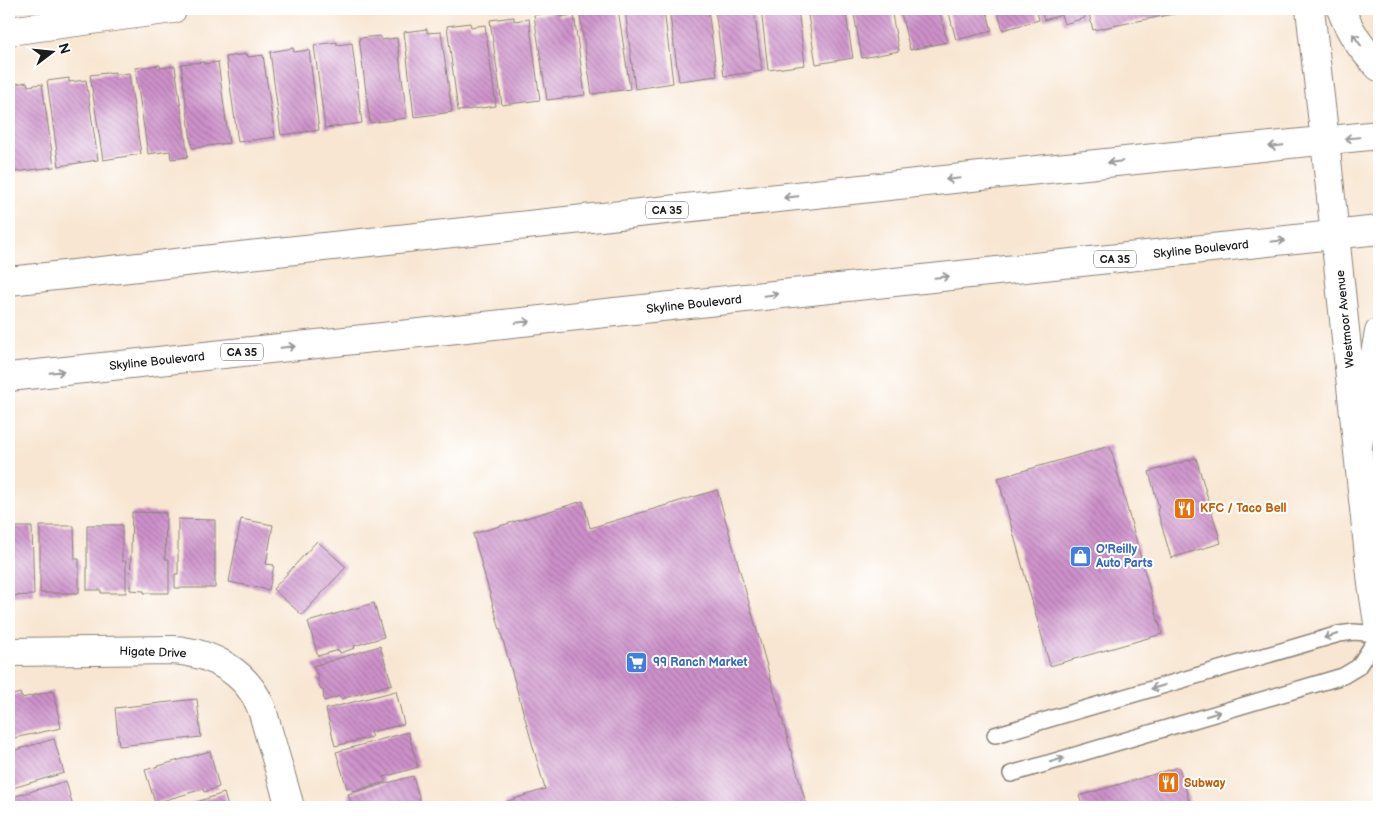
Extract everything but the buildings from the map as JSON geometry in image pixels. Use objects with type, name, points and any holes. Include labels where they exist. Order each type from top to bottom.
[{"type":"main road","points":[[9,31],[174,9]]},
{"type":"main road","name":"Westmoor Avenue","points":[[1310,9],[1336,235],[1372,584],[1379,629]]},
{"type":"main road","points":[[1341,9],[1352,33],[1379,67]]},
{"type":"main road","name":"CA 35","points":[[9,281],[1379,136]]},
{"type":"main road","name":"Skyline Boulevard","points":[[9,377],[1379,230]]},
{"type":"main road","points":[[1358,446],[1379,332]]},
{"type":"main road","name":"Higate Drive","points":[[9,652],[174,650],[199,654],[222,664],[251,689],[261,708],[290,807]]},
{"type":"lane","points":[[995,735],[1339,634],[1354,632],[1379,634],[1358,666],[1343,676],[1011,774]]},
{"type":"place","name":"KFC / Taco Bell","points":[[1184,508]]},
{"type":"place","name":"O'Reilly Auto Parts","points":[[1080,556]]},
{"type":"place","name":"99 Ranch Market","points":[[637,662]]},
{"type":"place","name":"Subway","points":[[1168,783]]}]
